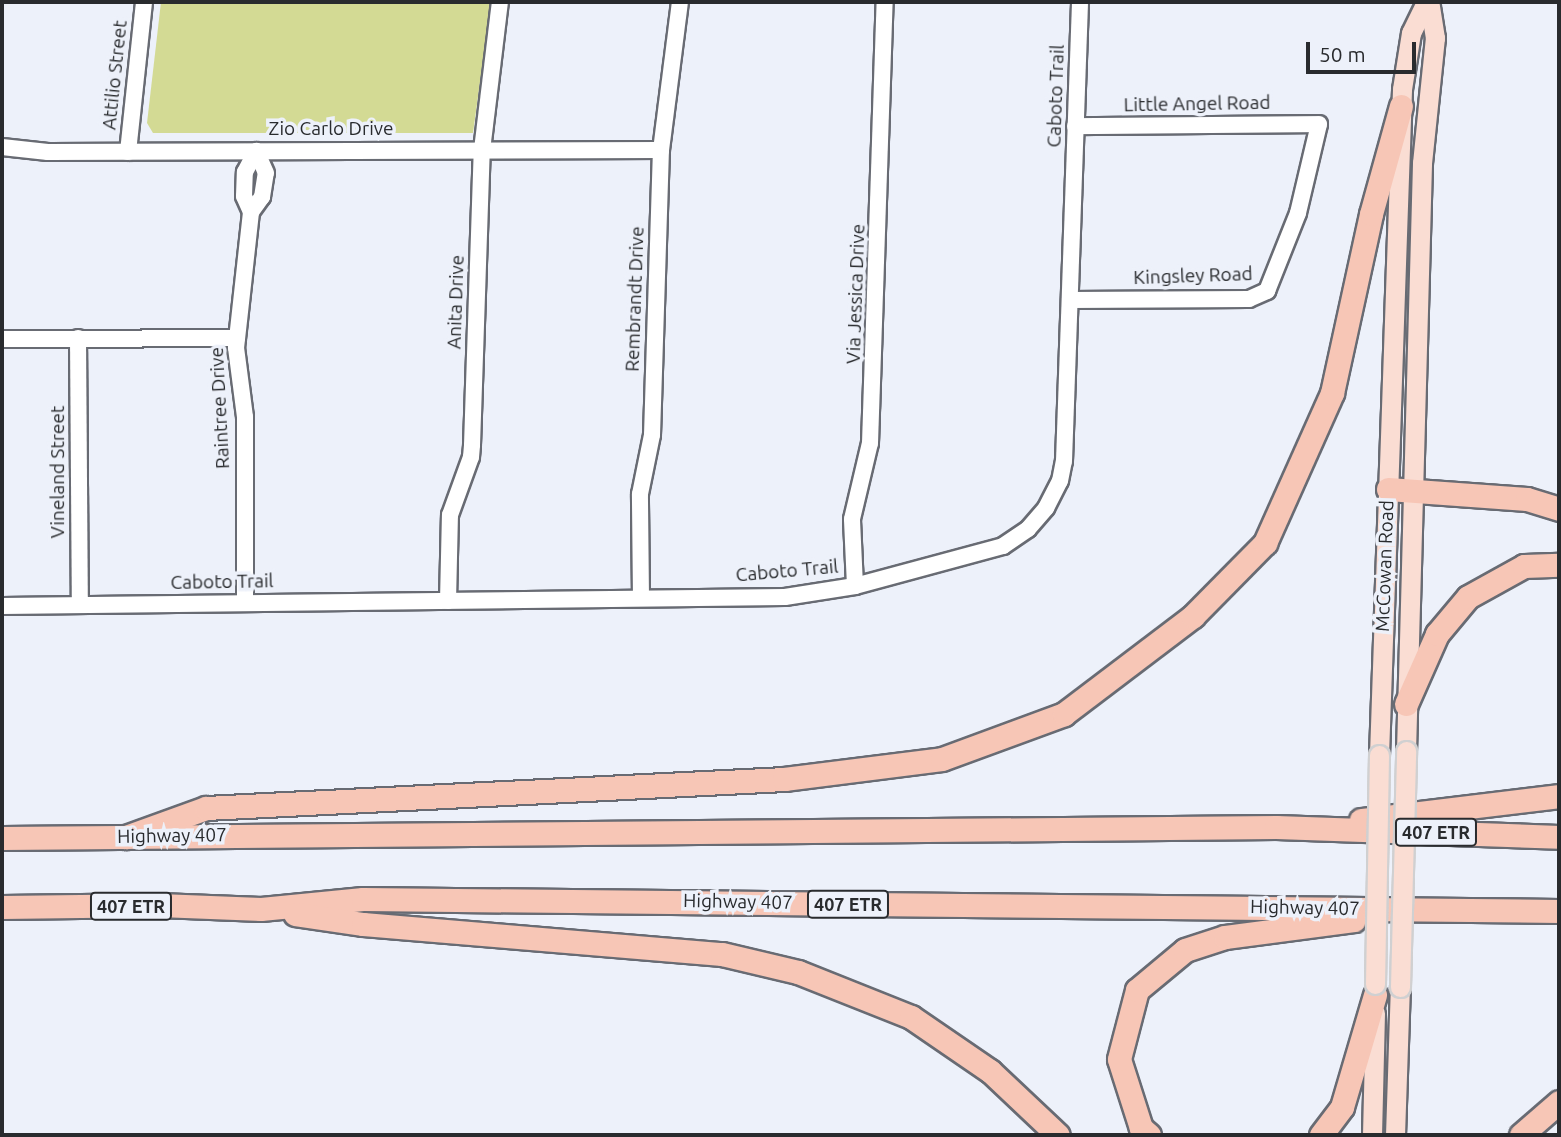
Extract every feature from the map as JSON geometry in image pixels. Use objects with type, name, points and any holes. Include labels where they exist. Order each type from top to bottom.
[{"type":"highway","points":[[126,837],[206,808],[784,779],[915,762],[942,758],[1064,714],[1193,616],[1265,542],[1332,393],[1371,214],[1401,106]]},
{"type":"highway","points":[[1388,489],[1527,499],[1559,509]]},
{"type":"highway","points":[[1406,704],[1437,634],[1468,597],[1524,566],[1559,565]]},
{"type":"highway","points":[[1313,828],[1399,813],[1559,796]]},
{"type":"highway","name":"Highway 407","points":[[2,838],[1313,828],[1559,837]]},
{"type":"highway","name":"Highway 407","points":[[2,907],[159,905],[261,909],[363,899],[1559,911]]},
{"type":"highway","points":[[261,909],[363,924],[722,954],[798,972],[911,1017],[990,1071],[1058,1135]]},
{"type":"highway","points":[[1149,1135],[1141,1128],[1119,1059],[1137,990],[1185,950],[1225,937],[1435,909]]},
{"type":"highway","points":[[1321,1135],[1342,1107],[1375,989]]},
{"type":"highway","points":[[1521,1135],[1559,1102]]},
{"type":"main road","name":"McCowan Road","points":[[1372,1135],[1379,755],[1401,106],[1411,33],[1428,2]]},
{"type":"main road","name":"McCowan Road","points":[[1395,1135],[1422,163],[1434,38],[1428,2]]},
{"type":"street","name":"Attilio Street","points":[[128,152],[144,2]]},
{"type":"street","name":"Anita Drive","points":[[448,601],[450,515],[471,457],[482,150],[500,2]]},
{"type":"street","name":"Rembrandt Drive","points":[[641,598],[640,494],[652,435],[661,150],[680,2]]},
{"type":"street","name":"Via Jessica Drive","points":[[855,586],[852,519],[870,443],[885,2]]},
{"type":"street","name":"Caboto Trail","points":[[2,606],[785,597],[855,586],[1003,546],[1028,529],[1046,508],[1059,481],[1064,461],[1080,2]]},
{"type":"street","name":"Little Angel Road","points":[[1075,126],[1320,124]]},
{"type":"street","name":"Kingsley Road","points":[[1070,300],[1249,299],[1267,291],[1298,213],[1320,124]]},
{"type":"street","name":"Zio Carlo Drive","points":[[2,147],[30,152],[661,150]]},
{"type":"street","name":"Raintree Drive","points":[[245,603],[244,417],[237,338],[251,212],[262,197],[266,173],[257,151]]},
{"type":"street","name":"Vineland Street","points":[[78,338],[80,605]]},
{"type":"street","points":[[2,339],[237,338]]},
{"type":"green space","points":[[161,2],[491,2],[473,133],[153,133],[147,123]]}]
